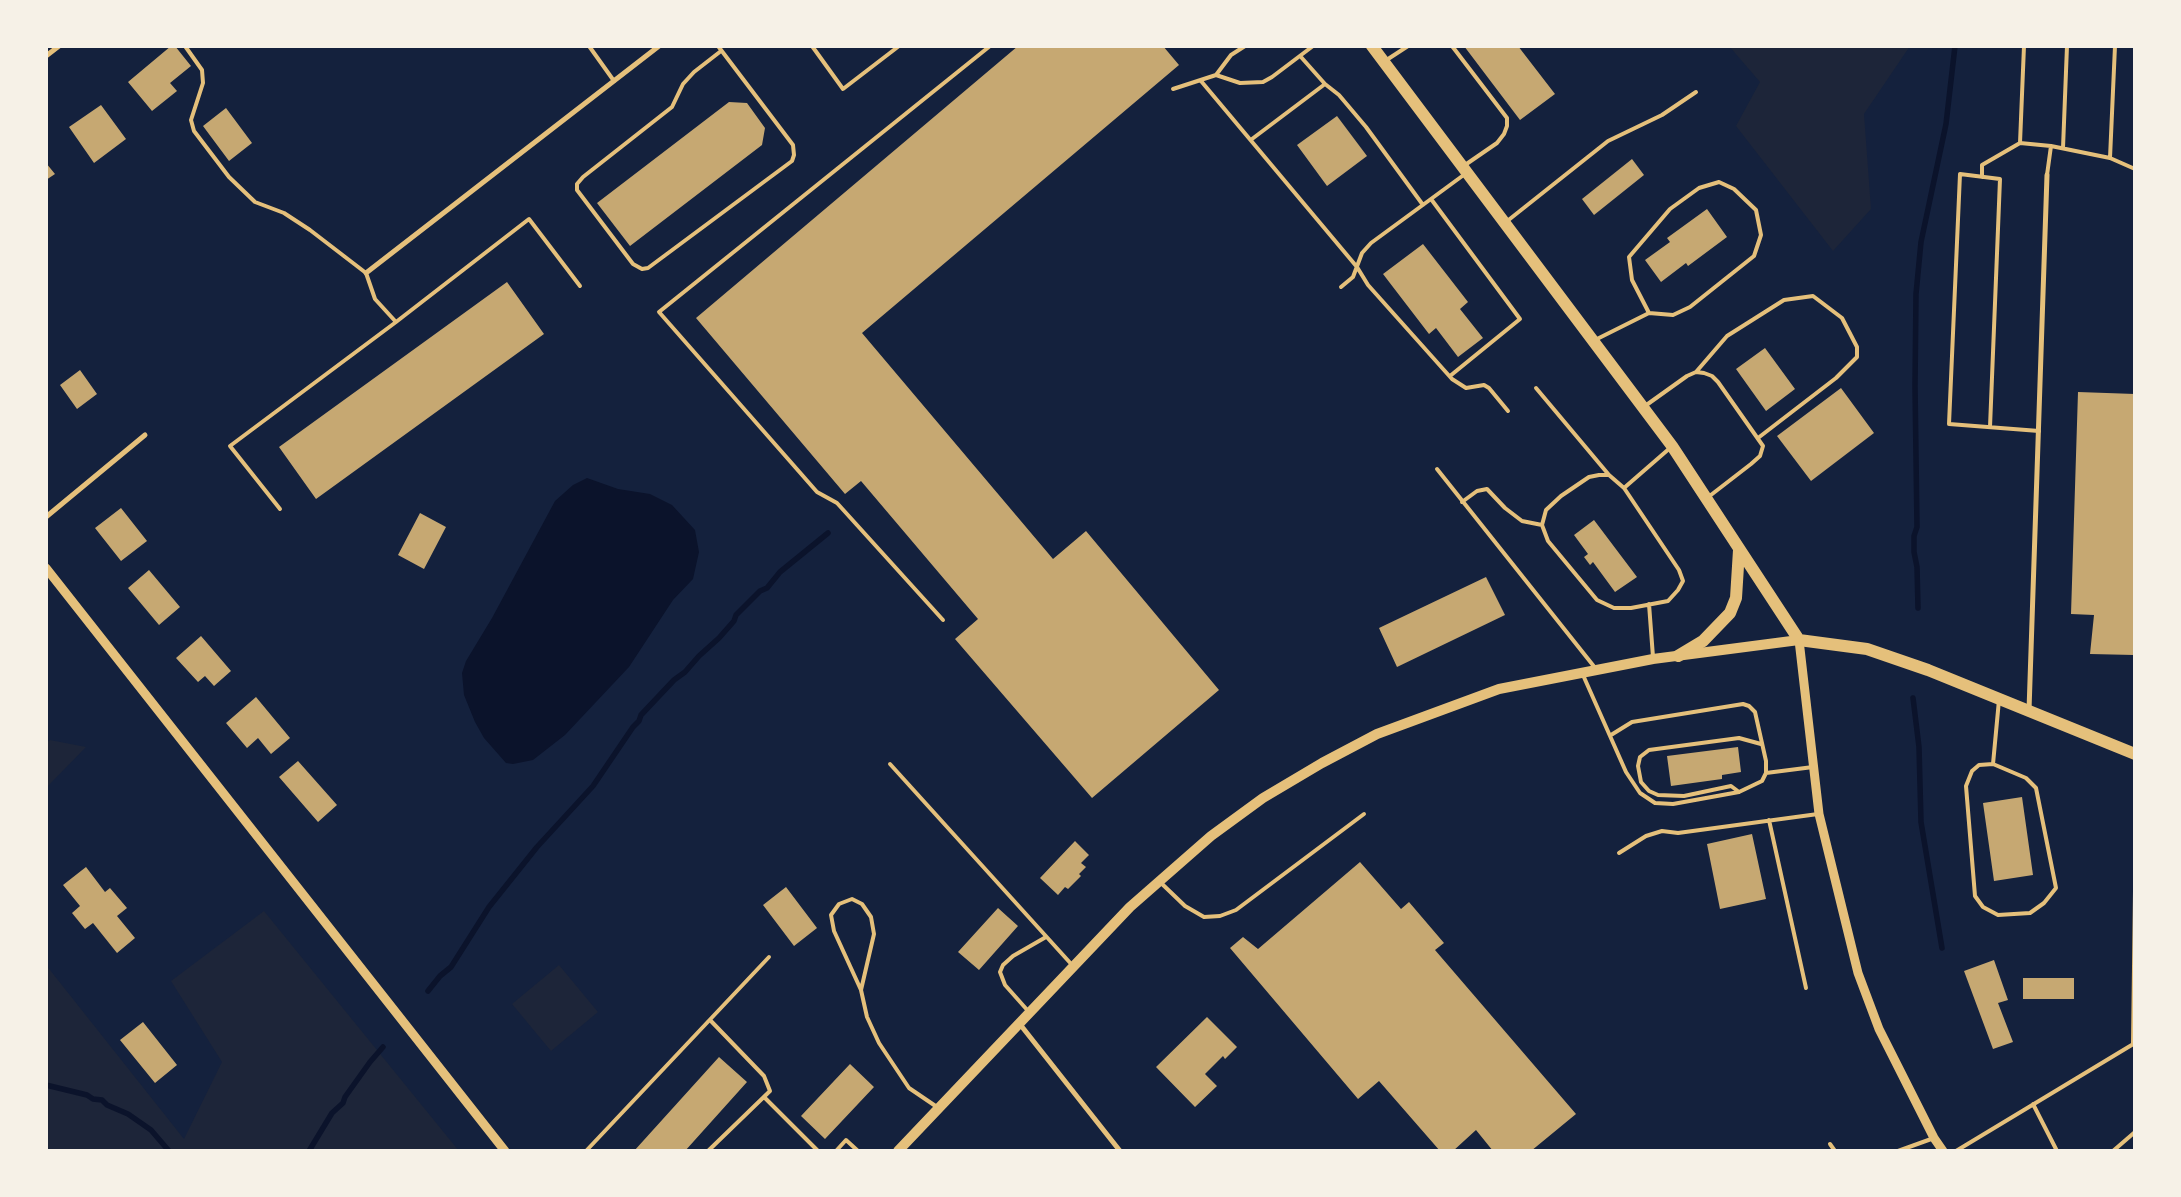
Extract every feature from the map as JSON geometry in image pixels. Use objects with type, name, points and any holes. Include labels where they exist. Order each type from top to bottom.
[{"type":"main road","points":[[1372,46],[1672,446],[1799,640]]},
{"type":"main road","points":[[1678,656],[1703,640],[1730,613],[1736,598],[1740,550]]},
{"type":"main road","points":[[898,1151],[1130,907],[1211,836],[1263,798],[1322,763],[1377,734],[1499,689],[1653,659],[1799,640],[1867,648],[2000,698],[2135,754]]},
{"type":"street","points":[[46,56],[59,46]]},
{"type":"street","points":[[366,273],[659,46]]},
{"type":"street","points":[[2029,710],[2047,175]]},
{"type":"street","points":[[46,517],[145,435]]},
{"type":"street","points":[[46,568],[505,1151]]},
{"type":"street","points":[[1799,640],[1819,814],[1858,973],[1879,1029],[1934,1138],[1943,1151]]},
{"type":"street","points":[[1019,1023],[1120,1151]]},
{"type":"lane","points":[[185,46],[202,70],[202,82],[191,120],[194,130],[229,177],[255,202],[284,213],[366,273],[375,299],[396,322]]},
{"type":"lane","points":[[588,46],[614,81]]},
{"type":"lane","points":[[718,46],[722,51],[793,145],[794,155],[792,161],[648,268],[642,269],[633,264],[577,190],[577,184],[583,177],[672,107],[684,84],[694,72],[722,51]]},
{"type":"lane","points":[[812,46],[843,89],[899,46]]},
{"type":"lane","points":[[943,620],[837,503],[818,492],[659,312],[990,46]]},
{"type":"lane","points":[[1173,90],[1216,75],[1231,55],[1245,46]]},
{"type":"lane","points":[[1216,75],[1240,83],[1263,82],[1301,57],[1313,46]]},
{"type":"lane","points":[[1383,62],[1408,46]]},
{"type":"lane","points":[[1341,287],[1353,277],[1362,253],[1371,243],[1431,199],[1497,143],[1504,134],[1507,118],[1452,46]]},
{"type":"lane","points":[[2020,143],[2024,46]]},
{"type":"lane","points":[[2063,148],[2067,46]]},
{"type":"lane","points":[[2110,158],[2115,46]]},
{"type":"lane","points":[[1301,57],[1325,84],[1339,95],[1366,127],[1422,205]]},
{"type":"lane","points":[[1201,81],[1252,139],[1357,267],[1368,285],[1450,376],[1466,388],[1484,385],[1489,388],[1508,411]]},
{"type":"lane","points":[[1252,139],[1325,84]]},
{"type":"lane","points":[[1504,224],[1608,142],[1662,115],[1696,92]]},
{"type":"lane","points":[[1982,177],[1982,165],[2020,143],[2051,146],[2110,158],[2135,169]]},
{"type":"lane","points":[[2047,175],[2051,146]]},
{"type":"lane","points":[[1990,427],[2000,179],[1960,174],[1949,424],[2039,431]]},
{"type":"lane","points":[[1592,341],[1650,313],[1673,315],[1690,308],[1754,256],[1761,235],[1756,210],[1734,189],[1719,182],[1699,188],[1670,209],[1629,257],[1632,280],[1650,313]]},
{"type":"lane","points":[[1431,199],[1520,318],[1450,376]]},
{"type":"lane","points":[[280,509],[230,446],[396,322],[528,219],[580,286]]},
{"type":"lane","points":[[1643,408],[1687,376],[1696,372],[1727,336],[1784,300],[1813,296],[1842,318],[1857,347],[1857,357],[1836,378],[1758,438]]},
{"type":"lane","points":[[1696,372],[1712,376],[1718,382],[1763,446],[1760,456],[1706,499]]},
{"type":"lane","points":[[1536,388],[1609,475],[1624,488],[1679,570],[1683,581],[1668,601],[1631,608],[1614,608],[1597,600],[1548,541],[1542,525],[1546,510],[1561,496],[1590,477],[1609,475]]},
{"type":"lane","points":[[1624,488],[1672,446]]},
{"type":"lane","points":[[1437,470],[1597,670]]},
{"type":"lane","points":[[1462,502],[1477,491],[1487,489],[1504,508],[1522,521],[1542,525]]},
{"type":"lane","points":[[1649,604],[1653,659]]},
{"type":"lane","points":[[1582,673],[1631,779],[1640,793],[1656,803],[1673,804],[1739,792],[1762,781],[1766,773],[1766,761],[1755,712],[1744,704],[1632,722],[1611,735]]},
{"type":"lane","points":[[1992,764],[2000,698]]},
{"type":"lane","points":[[1739,792],[1730,786],[1684,796],[1658,795],[1649,791],[1641,782],[1638,766],[1640,756],[1649,750],[1739,738],[1761,744]]},
{"type":"lane","points":[[890,764],[1074,966]]},
{"type":"lane","points":[[1992,764],[2026,778],[2036,788],[2056,888],[2044,903],[2030,912],[1998,915],[1983,907],[1975,896],[1966,786],[1972,771],[1979,765],[1992,764]]},
{"type":"lane","points":[[1766,773],[1815,767]]},
{"type":"lane","points":[[1159,881],[1185,906],[1204,917],[1220,916],[1236,910],[1364,814]]},
{"type":"lane","points":[[1619,853],[1646,836],[1662,831],[1678,833],[1819,814]]},
{"type":"lane","points":[[1769,820],[1806,988]]},
{"type":"lane","points":[[1956,1151],[2134,1043],[2135,891]]},
{"type":"lane","points":[[861,990],[874,934],[871,917],[862,904],[852,899],[839,904],[831,915],[834,931],[861,990],[867,1017],[879,1043],[909,1088],[938,1108]]},
{"type":"lane","points":[[1029,1012],[1005,985],[1000,972],[1012,956],[1046,937]]},
{"type":"lane","points":[[586,1151],[769,957]]},
{"type":"lane","points":[[708,1151],[770,1092],[764,1076],[710,1020]]},
{"type":"lane","points":[[764,1097],[818,1151]]},
{"type":"lane","points":[[2033,1104],[2058,1151]]},
{"type":"lane","points":[[2113,1151],[2135,1132]]},
{"type":"lane","points":[[1898,1151],[1934,1138]]},
{"type":"lane","points":[[836,1151],[846,1140],[858,1151]]},
{"type":"lane","points":[[1830,1144],[1835,1151]]},
{"type":"shaded area","points":[[1729,46],[1910,46],[1864,114],[1871,209],[1833,251],[1736,126],[1760,82]]},
{"type":"shaded area","points":[[587,478],[618,489],[650,494],[672,505],[695,530],[699,552],[693,579],[673,600],[629,667],[565,735],[533,760],[513,764],[506,763],[484,738],[475,722],[464,695],[462,673],[466,661],[492,618],[555,501],[573,485]]},
{"type":"shaded area","points":[[50,740],[86,747],[46,788],[46,743]]},
{"type":"shaded area","points":[[264,911],[459,1151],[46,1151],[46,965],[184,1139],[222,1062],[171,981]]},
{"type":"shaded area","points":[[559,965],[598,1012],[551,1051],[512,1004]]},
{"type":"building","points":[[171,46],[175,46],[191,66],[170,83],[177,91],[152,111],[128,82]]},
{"type":"building","points":[[1018,46],[1163,46],[1179,65],[862,333],[1053,559],[1086,531],[1219,690],[1092,798],[955,639],[978,619],[861,481],[845,494],[696,318]]},
{"type":"building","points":[[1464,46],[1518,46],[1555,94],[1520,120]]},
{"type":"building","points":[[729,102],[747,103],[765,128],[762,145],[630,246],[597,203]]},
{"type":"building","points":[[101,105],[126,139],[94,163],[69,127]]},
{"type":"building","points":[[226,108],[252,143],[229,161],[203,126]]},
{"type":"building","points":[[1337,116],[1367,156],[1327,186],[1297,145]]},
{"type":"building","points":[[1632,159],[1644,175],[1594,215],[1582,199]]},
{"type":"building","points":[[46,163],[55,174],[46,180]]},
{"type":"building","points":[[1707,209],[1727,237],[1688,266],[1686,263],[1661,282],[1645,260],[1670,242],[1667,238]]},
{"type":"building","points":[[1423,244],[1468,302],[1460,309],[1483,338],[1458,357],[1436,328],[1429,334],[1383,274]]},
{"type":"building","points":[[507,282],[544,334],[316,499],[279,447]]},
{"type":"building","points":[[1765,348],[1795,389],[1766,411],[1736,369]]},
{"type":"building","points":[[80,370],[97,394],[77,409],[60,385]]},
{"type":"building","points":[[1841,388],[1874,433],[1811,481],[1777,436]]},
{"type":"building","points":[[2078,392],[2135,394],[2134,655],[2090,654],[2094,615],[2071,614]]},
{"type":"building","points":[[121,508],[147,541],[121,561],[95,528]]},
{"type":"building","points":[[420,513],[446,527],[424,569],[398,555]]},
{"type":"building","points":[[1594,520],[1637,577],[1615,592],[1593,562],[1590,565],[1584,557],[1588,554],[1574,535]]},
{"type":"building","points":[[149,570],[180,607],[159,625],[128,588]]},
{"type":"building","points":[[1486,577],[1505,615],[1397,667],[1379,628]]},
{"type":"building","points":[[201,636],[231,671],[214,686],[205,676],[198,682],[176,658]]},
{"type":"building","points":[[256,697],[290,738],[271,754],[258,738],[247,748],[226,723]]},
{"type":"building","points":[[1738,747],[1741,772],[1722,775],[1722,779],[1671,786],[1667,756]]},
{"type":"building","points":[[298,761],[337,805],[318,822],[279,777]]},
{"type":"building","points":[[2022,797],[2033,875],[1994,881],[1983,803]]},
{"type":"building","points":[[1752,834],[1766,899],[1720,909],[1707,844]]},
{"type":"building","points":[[1075,841],[1089,855],[1081,863],[1086,867],[1079,874],[1081,876],[1068,889],[1065,887],[1058,895],[1040,878]]},
{"type":"building","points":[[1360,862],[1401,909],[1409,902],[1444,943],[1435,950],[1576,1114],[1531,1151],[1493,1151],[1476,1130],[1453,1151],[1440,1151],[1379,1081],[1358,1099],[1230,948],[1243,937],[1258,949]]},
{"type":"building","points":[[86,867],[105,892],[110,888],[127,908],[117,916],[135,938],[117,953],[93,923],[85,929],[72,913],[80,906],[63,885]]},
{"type":"building","points":[[786,887],[817,928],[794,946],[763,905]]},
{"type":"building","points":[[998,908],[1018,926],[979,970],[958,952]]},
{"type":"building","points":[[1994,960],[2008,1000],[1998,1003],[2013,1042],[1993,1049],[1964,971]]},
{"type":"building","points":[[2023,978],[2074,978],[2074,999],[2023,999]]},
{"type":"building","points":[[1207,1017],[1237,1047],[1225,1059],[1223,1056],[1205,1074],[1217,1086],[1195,1107],[1156,1067]]},
{"type":"building","points":[[143,1022],[177,1065],[155,1083],[120,1040]]},
{"type":"building","points":[[719,1057],[747,1082],[685,1151],[634,1151]]},
{"type":"building","points":[[850,1064],[874,1087],[825,1139],[801,1116]]},
{"type":"waterway","points":[[1918,608],[1917,567],[1914,552],[1914,536],[1917,527],[1916,294],[1921,242],[1946,124],[1955,46]]},
{"type":"waterway","points":[[428,991],[440,976],[451,967],[489,907],[537,847],[593,786],[639,721],[641,715],[674,680],[685,672],[719,638],[734,621],[736,615],[760,591],[767,588],[780,572],[828,533]]},
{"type":"waterway","points":[[1913,698],[1919,747],[1921,822],[1942,948]]},
{"type":"waterway","points":[[309,1151],[332,1113],[343,1103],[345,1097],[383,1047]]},
{"type":"waterway","points":[[46,1085],[102,1100],[107,1105],[128,1114],[151,1130],[169,1151]]}]
